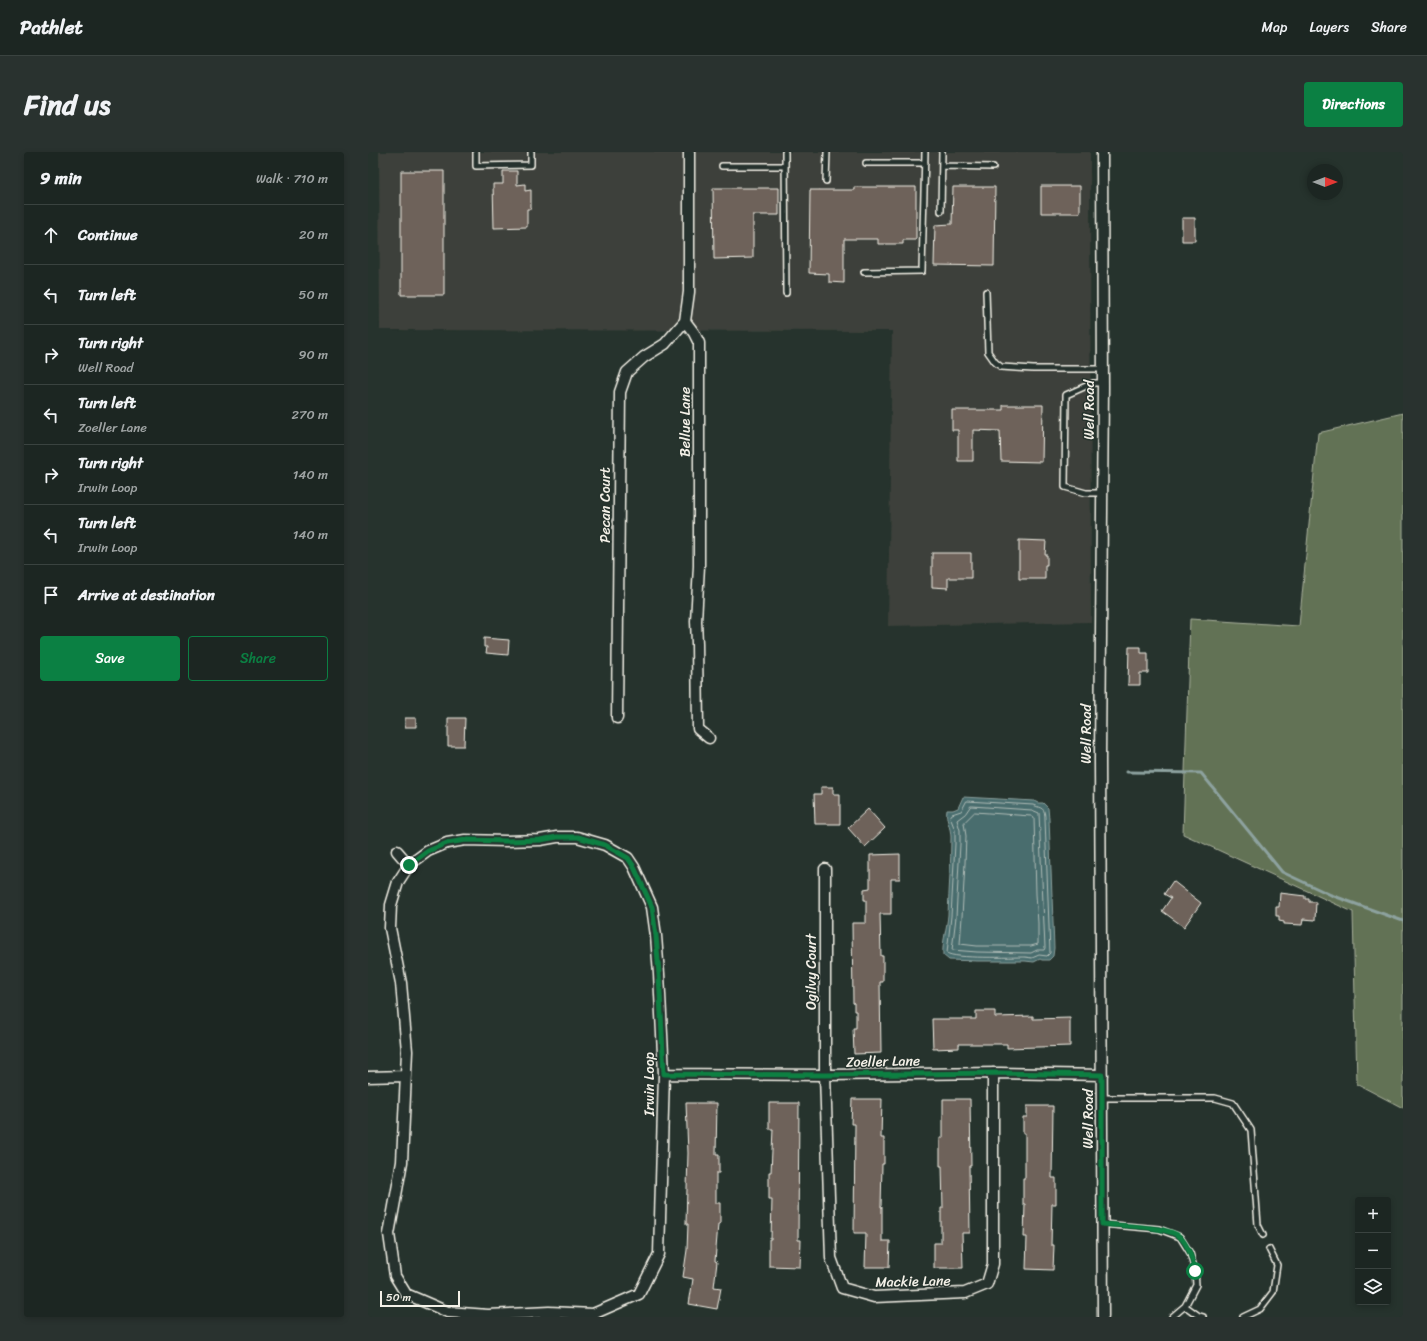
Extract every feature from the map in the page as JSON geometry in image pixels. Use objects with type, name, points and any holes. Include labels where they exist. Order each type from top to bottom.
[{"type":"street","points":[[685,322],[689,292],[689,152]]},
{"type":"street","name":"Well Road","points":[[1102,152],[1103,383],[1100,760],[1103,1317]]},
{"type":"street","name":"Bellue Lane","points":[[685,322],[694,333],[699,343],[699,566],[696,621],[698,729],[709,738]]},
{"type":"street","name":"Pecan Court","points":[[617,718],[620,392],[627,372],[644,357],[665,344],[685,322]]},
{"type":"street","name":"Irwin Loop","points":[[557,837],[578,837],[605,845],[628,858],[634,867],[652,907],[659,974],[664,1074],[659,1254],[638,1294],[593,1314],[549,1312],[488,1315],[448,1312],[406,1294],[395,1276],[388,1234],[402,1162],[407,1051],[400,983],[390,928],[391,905],[398,882],[409,865],[428,851],[447,843],[466,840],[540,840],[557,837]]},
{"type":"street","points":[[397,851],[409,865]]},
{"type":"street","name":"Ogilvy Court","points":[[824,869],[825,1075]]},
{"type":"street","name":"Zoeller Lane","points":[[664,1074],[825,1075],[993,1073],[1102,1075]]},
{"type":"street","name":"Mackie Lane","points":[[825,1075],[831,1258],[842,1288],[874,1297],[965,1293],[987,1284],[993,1264],[993,1073]]},
{"type":"street","points":[[368,1077],[406,1076]]},
{"type":"lane","points":[[476,152],[476,166],[531,165],[531,152]]},
{"type":"lane","points":[[784,152],[786,294]]},
{"type":"lane","points":[[826,152],[826,181]]},
{"type":"lane","points":[[864,272],[922,271],[925,152]]},
{"type":"lane","points":[[941,211],[942,152]]},
{"type":"lane","points":[[866,163],[925,163]]},
{"type":"lane","points":[[722,166],[785,166]]},
{"type":"lane","points":[[942,166],[994,167]]},
{"type":"lane","points":[[986,292],[988,352],[995,362],[1001,367],[1033,369],[1103,369]]},
{"type":"lane","points":[[1102,493],[1086,493],[1065,487],[1066,395],[1093,384],[1103,383]]},
{"type":"lane","points":[[1102,1098],[1215,1098],[1232,1103],[1251,1130],[1258,1225],[1263,1235]]},
{"type":"lane","points":[[1102,1224],[1159,1229],[1180,1237],[1190,1253],[1195,1271],[1196,1285],[1185,1306],[1172,1317]]},
{"type":"lane","points":[[1243,1317],[1260,1309],[1273,1292],[1277,1265],[1269,1249]]},
{"type":"lane","points":[[1185,1306],[1199,1316],[1203,1317]]},
{"type":"shaded area","points":[[379,152],[1090,152],[1091,622],[888,626],[892,331],[380,330]]},
{"type":"green space","points":[[1403,413],[1403,1108],[1357,1084],[1353,912],[1183,834],[1190,619],[1299,626],[1318,433]]},
{"type":"water","points":[[963,797],[1034,801],[1043,803],[1048,808],[1054,948],[1053,956],[1049,960],[1040,959],[1034,962],[949,960],[943,955],[943,945],[948,915],[951,856],[951,833],[947,810],[958,808]]},
{"type":"building","points":[[401,171],[444,171],[444,295],[401,295]]},
{"type":"building","points":[[503,171],[517,171],[517,185],[525,184],[525,191],[531,190],[531,209],[527,209],[527,227],[494,228],[493,184],[503,184]]},
{"type":"building","points":[[1041,186],[1080,186],[1080,213],[1041,213]]},
{"type":"building","points":[[854,187],[916,187],[916,240],[903,240],[903,244],[878,244],[878,239],[844,239],[844,283],[829,282],[829,274],[809,273],[810,190],[854,190]]},
{"type":"building","points":[[953,187],[995,187],[994,266],[934,265],[935,225],[952,224]]},
{"type":"building","points":[[713,188],[779,188],[779,215],[753,215],[753,258],[714,259]]},
{"type":"building","points":[[1182,218],[1195,218],[1195,241],[1182,241]]},
{"type":"building","points":[[1003,405],[1043,405],[1042,462],[1001,461],[1000,431],[973,430],[973,461],[958,461],[958,430],[952,430],[952,410],[1003,410]]},
{"type":"building","points":[[1019,540],[1046,541],[1045,555],[1047,555],[1047,565],[1045,565],[1045,579],[1019,579]]},
{"type":"building","points":[[932,553],[971,553],[971,578],[948,578],[948,588],[932,587]]},
{"type":"building","points":[[484,638],[509,640],[508,655],[486,653],[487,647],[484,647]]},
{"type":"building","points":[[1129,647],[1141,647],[1141,653],[1148,653],[1148,673],[1140,673],[1140,685],[1128,685]]},
{"type":"building","points":[[405,718],[416,718],[416,727],[405,727]]},
{"type":"building","points":[[448,718],[465,718],[464,746],[448,746]]},
{"type":"building","points":[[821,787],[833,787],[833,794],[840,794],[840,824],[815,824],[814,794],[821,794]]},
{"type":"building","points":[[868,809],[885,828],[865,847],[848,828]]},
{"type":"building","points":[[900,854],[900,879],[891,879],[891,914],[880,914],[881,956],[883,956],[883,982],[880,982],[881,1053],[854,1054],[853,1028],[856,1028],[856,1011],[854,1011],[853,1003],[852,923],[866,923],[866,900],[864,900],[864,889],[870,888],[870,855]]},
{"type":"building","points":[[1173,881],[1201,903],[1184,927],[1162,911],[1171,898],[1164,894]]},
{"type":"building","points":[[1280,893],[1305,896],[1305,899],[1309,899],[1309,902],[1316,902],[1315,920],[1303,919],[1302,925],[1284,924],[1284,922],[1279,921],[1279,916],[1276,916],[1276,907],[1279,907]]},
{"type":"building","points":[[976,1011],[995,1011],[995,1017],[1033,1016],[1033,1019],[1070,1018],[1070,1046],[1007,1048],[1007,1044],[959,1044],[959,1048],[933,1049],[932,1019],[976,1019]]},
{"type":"building","points":[[852,1099],[882,1099],[881,1138],[884,1138],[884,1164],[882,1164],[882,1241],[890,1241],[889,1267],[865,1267],[866,1233],[854,1233],[855,1124],[851,1124]]},
{"type":"building","points":[[943,1099],[970,1099],[970,1233],[962,1233],[963,1268],[934,1268],[934,1243],[941,1243],[941,1208],[943,1208],[940,1138],[943,1138]]},
{"type":"building","points":[[686,1103],[717,1103],[716,1154],[719,1154],[719,1173],[716,1173],[716,1203],[720,1203],[720,1224],[718,1224],[715,1261],[717,1262],[714,1287],[721,1288],[717,1309],[689,1304],[693,1279],[683,1277],[687,1250],[688,1224],[686,1224],[688,1153]]},
{"type":"building","points":[[769,1103],[799,1103],[798,1240],[801,1240],[800,1267],[769,1266],[769,1239],[771,1239],[772,1199],[769,1199],[769,1172],[771,1172],[773,1129],[769,1129]]},
{"type":"building","points":[[1027,1106],[1053,1106],[1052,1178],[1056,1178],[1056,1204],[1052,1204],[1051,1245],[1054,1245],[1053,1270],[1026,1269],[1027,1237],[1024,1237],[1025,1204],[1023,1204],[1023,1178],[1025,1178],[1025,1133],[1023,1133],[1023,1117],[1027,1117]]},
{"type":"waterway","points":[[1127,772],[1201,773],[1282,872],[1331,895],[1403,921]]},
{"type":"route","points":[[409,865],[428,851],[447,843],[466,840],[540,840],[557,837],[578,837],[605,845],[628,858],[634,867],[652,907],[659,974],[664,1074],[825,1075],[1000,1073],[1102,1075],[1102,1224],[1159,1229],[1180,1237],[1190,1253],[1195,1271]]}]
